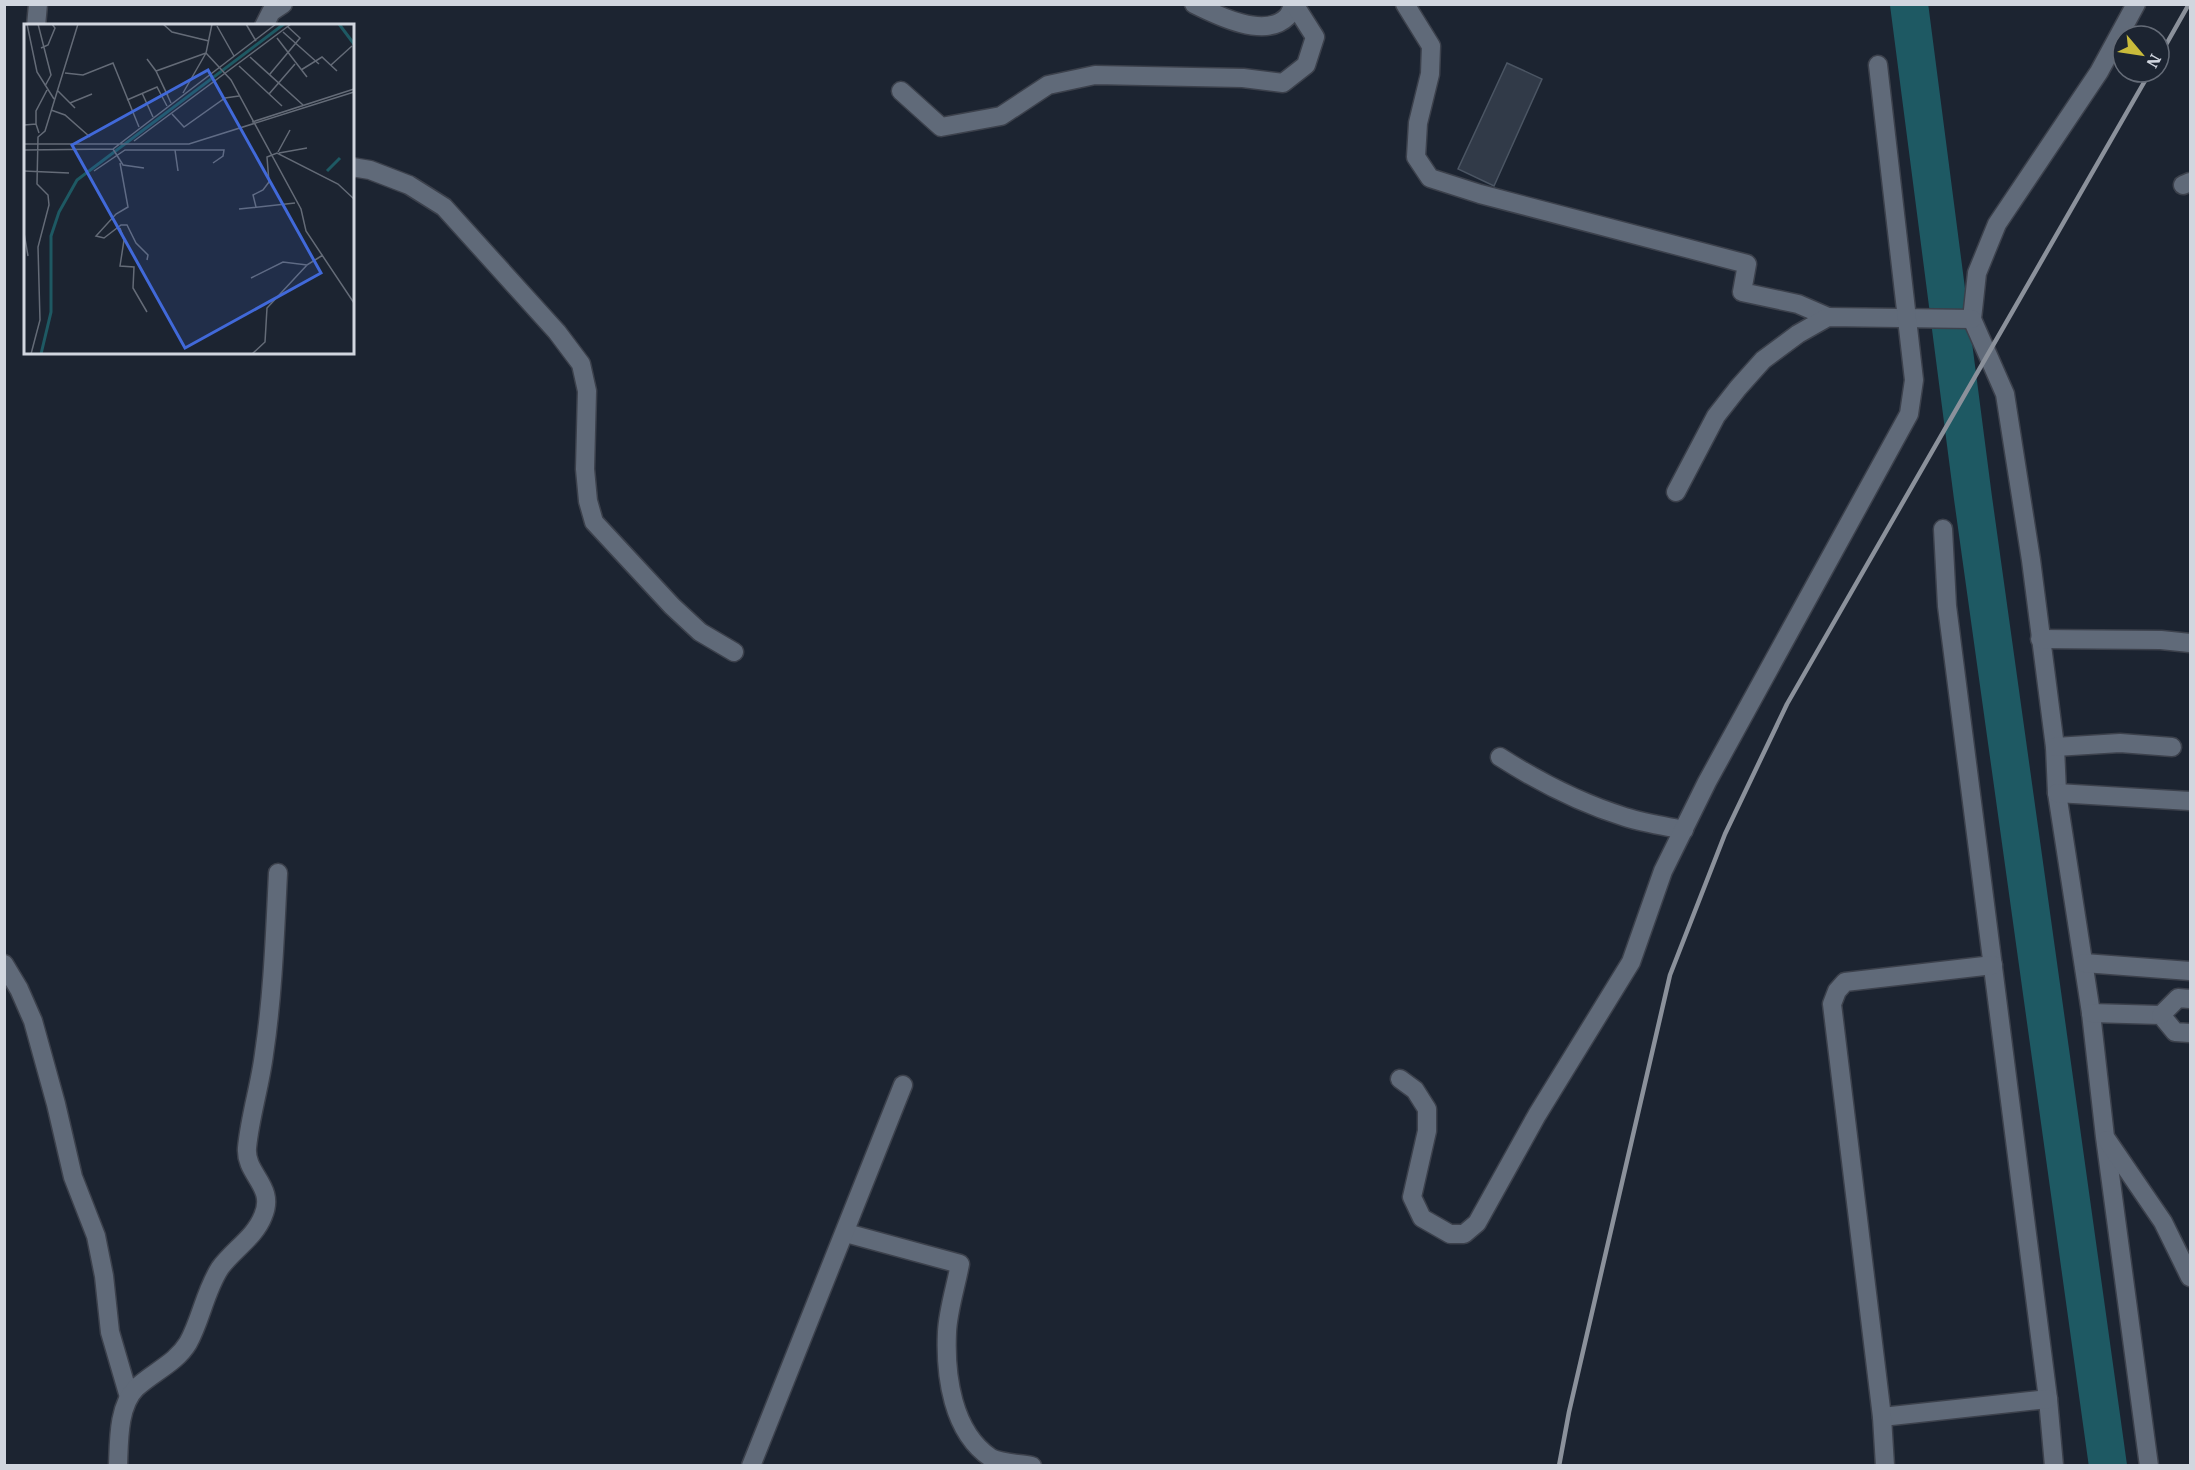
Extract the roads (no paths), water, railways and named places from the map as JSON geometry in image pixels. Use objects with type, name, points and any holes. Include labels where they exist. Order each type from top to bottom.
[{"type":"street","points":[[36,24],[38,4]]},
{"type":"street","points":[[265,24],[271,12],[283,4]]},
{"type":"street","points":[[1194,4],[1216,15],[1250,25],[1269,27],[1288,17],[1294,5]]},
{"type":"street","points":[[1405,4],[1431,46],[1430,74],[1418,123],[1416,157],[1430,178],[1480,194],[1747,264],[1742,292],[1798,304],[1828,317],[1965,319]]},
{"type":"street","points":[[2136,4],[2099,72],[1996,224],[1977,273],[1965,319],[2005,394],[2031,560],[2055,747],[2057,793],[2091,1012],[2105,1137],[2149,1466]]},
{"type":"street","points":[[901,92],[941,127],[1001,116],[1048,85],[1095,75],[1243,78],[1283,83],[1306,65],[1315,37],[1294,5]]},
{"type":"street","points":[[1400,1079],[1415,1090],[1427,1109],[1427,1131],[1412,1197],[1422,1218],[1450,1234],[1464,1234],[1477,1223],[1537,1115],[1631,962],[1663,871],[1707,782],[1909,414],[1914,380],[1912,318],[1878,65]]},
{"type":"street","points":[[354,167],[370,170],[410,185],[444,207],[557,332],[580,364],[587,391],[585,469],[588,501],[594,522],[672,606],[700,632],[734,652]]},
{"type":"street","points":[[1676,492],[1716,416],[1738,388],[1763,360],[1798,334],[1828,317]]},
{"type":"street","points":[[1943,529],[1947,606],[2048,1399],[2054,1466]]},
{"type":"street","points":[[2040,639],[2161,640],[2190,643]]},
{"type":"street","points":[[2055,747],[2120,743],[2172,747]]},
{"type":"street","points":[[1500,757],[1529,776],[1580,802],[1627,818],[1684,830]]},
{"type":"street","points":[[2057,793],[2190,801]]},
{"type":"street","points":[[118,1466],[119,1438],[129,1397],[137,1387],[167,1366],[186,1346],[220,1269],[249,1238],[263,1218],[267,1204],[265,1190],[252,1169],[247,1152],[252,1112],[264,1055],[274,956],[278,873]]},
{"type":"street","points":[[2084,963],[2190,971]]},
{"type":"street","points":[[4,964],[19,989],[33,1021],[73,1177],[96,1236],[104,1276],[110,1332],[129,1397]]},
{"type":"street","points":[[1885,1466],[1882,1417],[1832,1004],[1837,991],[1845,982],[1993,965]]},
{"type":"street","points":[[2091,1012],[2161,1015],[2178,998],[2190,999]]},
{"type":"street","points":[[2161,1015],[2175,1032],[2190,1034]]},
{"type":"street","points":[[751,1466],[846,1233],[903,1085]]},
{"type":"street","points":[[2105,1137],[2163,1222],[2190,1277]]},
{"type":"street","points":[[846,1233],[960,1264],[947,1330],[948,1370],[956,1410],[967,1434],[992,1459],[1032,1466]]},
{"type":"street","points":[[1882,1417],[2048,1399]]},
{"type":"waterway","points":[[1909,4],[1973,498],[2108,1466]]},
{"type":"railway","points":[[2171,36],[2189,4]]},
{"type":"railway","points":[[1559,1466],[1569,1412],[1670,975],[1725,834],[1787,704],[2143,84]]}]
